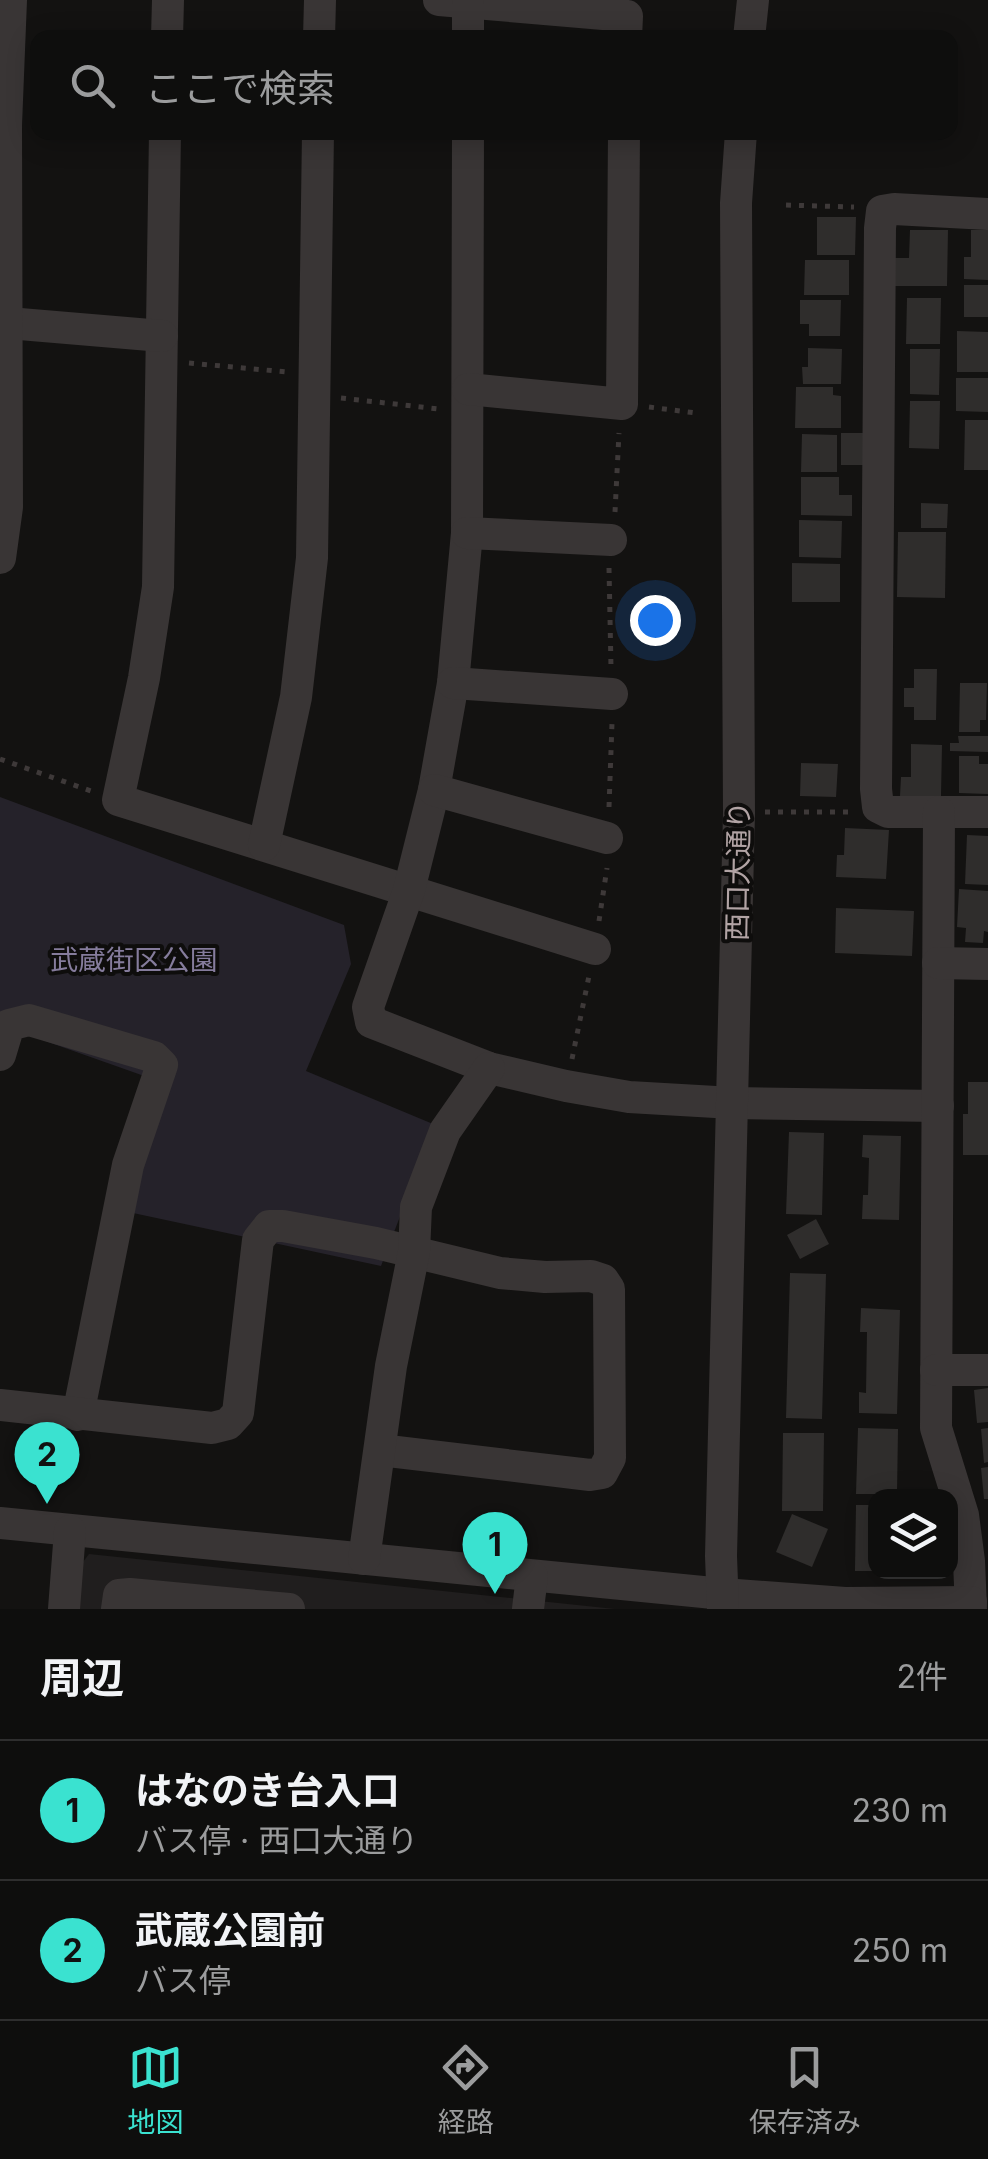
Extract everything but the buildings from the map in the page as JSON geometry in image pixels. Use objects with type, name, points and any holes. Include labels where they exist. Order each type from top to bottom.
[{"type":"street","points":[[0,558],[6,507],[8,322],[3,124],[10,0]]},
{"type":"street","points":[[167,30],[168,0]]},
{"type":"street","points":[[319,30],[320,0]]},
{"type":"street","points":[[750,30],[753,0]]},
{"type":"street","points":[[465,30],[454,2],[627,16],[626,30]]},
{"type":"street","points":[[165,140],[158,587],[144,678],[118,800],[595,950]]},
{"type":"street","points":[[264,845],[296,697],[312,558],[318,140]]},
{"type":"street","points":[[468,140],[467,534],[453,683],[434,790],[408,890],[368,1006],[371,1022],[489,1068],[630,1097],[938,1106]]},
{"type":"street","points":[[468,401],[622,404],[624,140]]},
{"type":"street","name":"西口大通り","points":[[723,1601],[739,814],[736,203],[740,140]]},
{"type":"street","points":[[988,214],[882,211],[878,807],[888,812],[988,812]]},
{"type":"street","points":[[8,322],[161,348]]},
{"type":"street","points":[[467,534],[611,540]]},
{"type":"street","points":[[453,683],[612,694]]},
{"type":"street","points":[[434,790],[607,838]]},
{"type":"street","points":[[0,1524],[532,1576],[723,1601],[971,1605],[976,1515],[936,1428],[939,812]]},
{"type":"street","points":[[938,964],[988,964]]},
{"type":"street","points":[[0,1054],[9,1025],[29,1020],[154,1058],[162,1066],[128,1165],[78,1414]]},
{"type":"street","points":[[364,1559],[400,1313],[414,1252],[416,1207],[445,1131],[489,1068]]},
{"type":"street","points":[[0,1406],[212,1428],[228,1424],[238,1413],[258,1240],[269,1226],[376,1243],[500,1272],[591,1276],[602,1280],[609,1289],[610,1458],[602,1472],[590,1475],[380,1450]]},
{"type":"street","points":[[936,1370],[986,1370]]},
{"type":"street","points":[[64,1609],[70,1531]]},
{"type":"street","points":[[528,1609],[532,1576]]},
{"type":"street","points":[[117,1609],[119,1595],[130,1594],[289,1609]]},
{"type":"path","points":[[786,204],[849,206]]},
{"type":"path","points":[[161,348],[314,384],[468,401]]},
{"type":"path","points":[[566,1086],[595,950],[607,866],[612,694],[609,570],[622,404],[696,413]]},
{"type":"path","points":[[0,760],[118,800]]},
{"type":"path","points":[[782,812],[855,812],[878,807]]},
{"type":"shaded area","points":[[89,1554],[615,1609],[76,1609],[80,1566]]},
{"type":"green space","name":"武蔵街区公園","points":[[0,797],[344,925],[351,964],[306,1071],[433,1124],[434,1128],[381,1266],[133,1213],[123,1202],[164,1083],[0,1025]]},
{"type":"place","name":"武蔵公園前","points":[[47,1504]]},
{"type":"place","name":"はなのき台入口","points":[[495,1594]]}]
